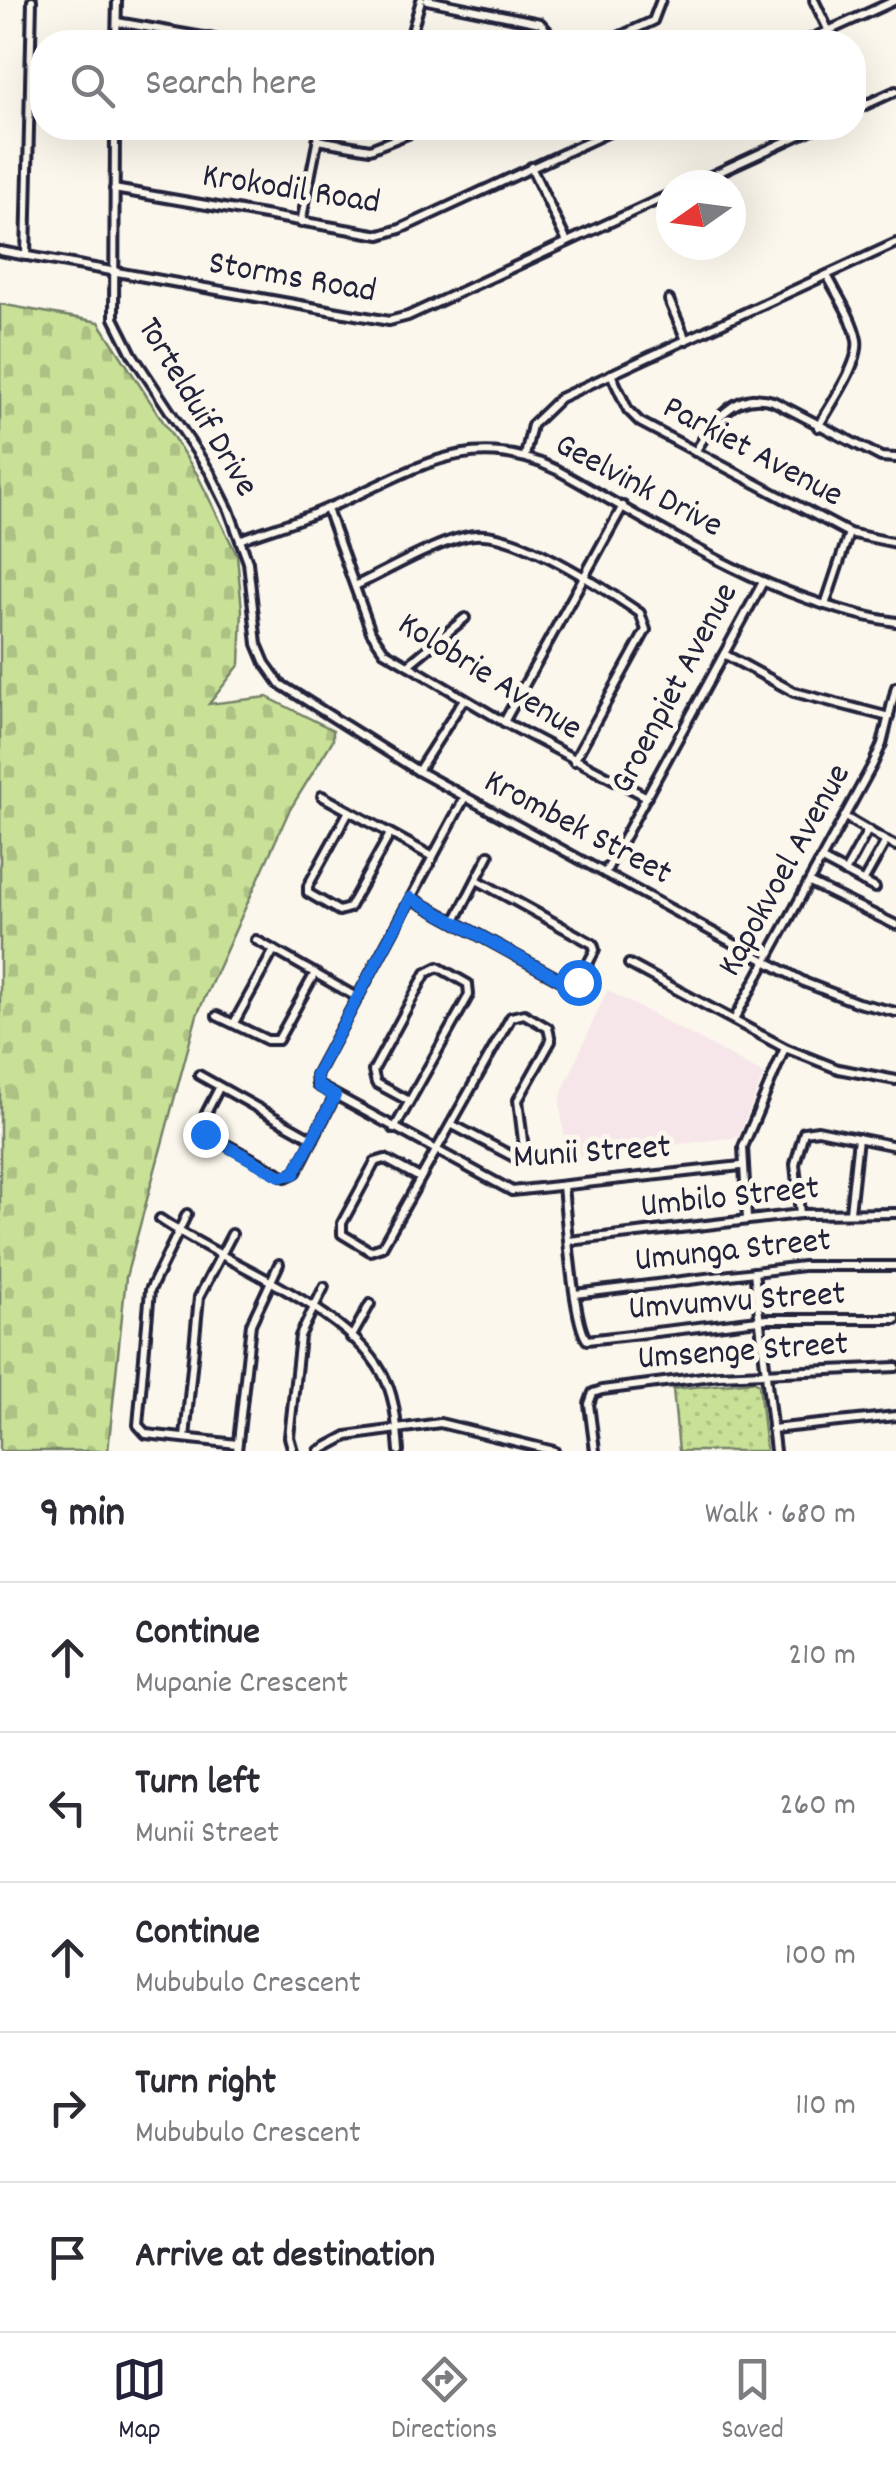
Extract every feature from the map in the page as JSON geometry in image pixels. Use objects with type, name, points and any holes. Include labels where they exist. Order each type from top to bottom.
[{"type":"street","points":[[31,30],[32,0]]},
{"type":"street","points":[[117,30],[118,0]]},
{"type":"street","points":[[413,30],[424,0],[540,23],[547,30]]},
{"type":"street","points":[[634,30],[650,23],[658,14],[661,0]]},
{"type":"street","points":[[814,0],[829,30]]},
{"type":"street","points":[[831,30],[896,0]]},
{"type":"street","points":[[117,22],[163,30]]},
{"type":"street","points":[[26,256],[30,85]]},
{"type":"street","points":[[866,104],[896,91]]},
{"type":"street","name":"Tortelduif Drive","points":[[115,140],[112,312],[119,331],[210,472],[242,538],[259,652]]},
{"type":"street","points":[[301,223],[317,140],[377,148],[395,140]]},
{"type":"street","name":"Krokodil Road","points":[[114,190],[366,234],[386,234],[592,140]]},
{"type":"street","points":[[724,170],[789,140]]},
{"type":"street","points":[[532,167],[566,242]]},
{"type":"street","name":"Storms Road","points":[[0,251],[389,321],[408,316],[656,201]]},
{"type":"street","points":[[525,456],[532,425],[560,398],[896,243]]},
{"type":"street","points":[[818,427],[858,350],[851,323],[828,275]]},
{"type":"street","points":[[669,300],[686,340]]},
{"type":"street","name":"Parkiet Avenue","points":[[611,374],[635,418],[849,533],[896,543]]},
{"type":"street","points":[[695,452],[716,419],[750,400],[768,400],[881,458],[896,458]]},
{"type":"street","name":"Geelvink Drive","points":[[242,538],[327,509],[449,454],[486,450],[525,456],[558,470],[763,582],[861,617],[896,622]]},
{"type":"street","points":[[504,722],[623,506]]},
{"type":"street","name":"Kolobrie Avenue","points":[[327,509],[374,640],[384,651],[504,722],[647,798]]},
{"type":"street","points":[[825,605],[849,533]]},
{"type":"street","points":[[355,586],[454,540],[481,534],[508,538],[640,612],[646,627],[574,760]]},
{"type":"street","name":"Groenpiet Avenue","points":[[605,873],[763,582]]},
{"type":"street","points":[[408,665],[466,618]]},
{"type":"street","name":"Krombek Street","points":[[259,652],[269,670],[290,692],[418,771],[826,991],[896,1012]]},
{"type":"street","points":[[724,654],[794,692],[889,717]]},
{"type":"street","name":"Kapokvoel Avenue","points":[[734,1020],[879,751],[896,688]]},
{"type":"street","points":[[418,771],[464,699]]},
{"type":"street","points":[[322,796],[434,857]]},
{"type":"street","points":[[220,1088],[202,1121],[202,1130],[280,1176],[291,1176],[335,1096],[318,1086],[316,1075],[466,797]]},
{"type":"street","points":[[349,811],[308,886],[313,899],[339,912],[349,908],[390,834]]},
{"type":"street","points":[[845,817],[896,846]]},
{"type":"street","points":[[845,872],[868,830]]},
{"type":"street","points":[[863,882],[886,841]]},
{"type":"street","points":[[455,921],[490,854]]},
{"type":"street","points":[[822,860],[876,888]]},
{"type":"street","points":[[411,898],[566,983],[582,978],[596,950],[591,942],[477,880]]},
{"type":"street","points":[[810,883],[896,925]]},
{"type":"street","points":[[256,940],[272,954],[358,998]]},
{"type":"street","points":[[234,1023],[272,954]]},
{"type":"street","points":[[630,964],[785,1048],[838,1069],[896,1080]]},
{"type":"street","points":[[394,1129],[469,992],[466,982],[441,968],[430,969],[373,1071],[376,1082],[409,1101]]},
{"type":"street","points":[[216,1016],[267,1040],[278,1040],[314,974]]},
{"type":"street","points":[[420,1178],[385,1159],[375,1162],[342,1222],[342,1234],[370,1251],[380,1249],[436,1152],[451,1124],[513,1015],[524,1014],[548,1028],[551,1041],[518,1100],[524,1149],[521,1157],[451,1124]]},
{"type":"street","points":[[747,1219],[742,1166],[748,1128],[785,1048]]},
{"type":"street","points":[[199,1075],[313,1139]]},
{"type":"street","name":"Munii Street","points":[[335,1096],[512,1191],[742,1166]]},
{"type":"street","points":[[800,1214],[795,1164],[802,1134],[811,1130],[896,1146]]},
{"type":"street","points":[[850,1212],[858,1138]]},
{"type":"street","points":[[562,1186],[575,1294]]},
{"type":"street","name":"Umbilo Street","points":[[569,1241],[800,1214],[896,1213]]},
{"type":"street","points":[[187,1214],[150,1290],[138,1421],[146,1434],[237,1448],[250,1324],[279,1264]]},
{"type":"street","points":[[160,1219],[314,1307],[351,1338],[382,1373],[390,1391],[399,1451]]},
{"type":"street","points":[[185,1438],[198,1303],[232,1234]]},
{"type":"street","name":"Umunga Street","points":[[575,1294],[818,1266],[896,1266]]},
{"type":"street","points":[[754,1272],[775,1451]]},
{"type":"street","points":[[293,1451],[289,1430],[300,1336],[324,1287]]},
{"type":"street","name":"Umvumvu Street","points":[[575,1294],[583,1336],[592,1340],[760,1320],[896,1319]]},
{"type":"street","points":[[351,1338],[370,1304]]},
{"type":"street","name":"Umsenge Street","points":[[595,1451],[589,1404],[595,1392],[719,1375],[896,1367]]},
{"type":"street","points":[[772,1429],[896,1416]]},
{"type":"street","points":[[319,1451],[338,1438],[446,1423],[554,1451]]},
{"type":"shaded area","points":[[607,990],[764,1074],[738,1137],[567,1158],[562,1092]]},
{"type":"green space","points":[[0,304],[99,322],[197,474],[237,555],[242,610],[240,664],[209,704],[267,697],[333,730],[333,740],[289,811],[197,1015],[126,1277],[108,1451],[0,1451]]},
{"type":"green space","points":[[754,1381],[759,1384],[766,1451],[679,1451],[673,1389]]},
{"type":"route","points":[[205,1134],[280,1176],[294,1174],[335,1096],[318,1086],[316,1075],[411,898],[566,983],[578,982]]}]
